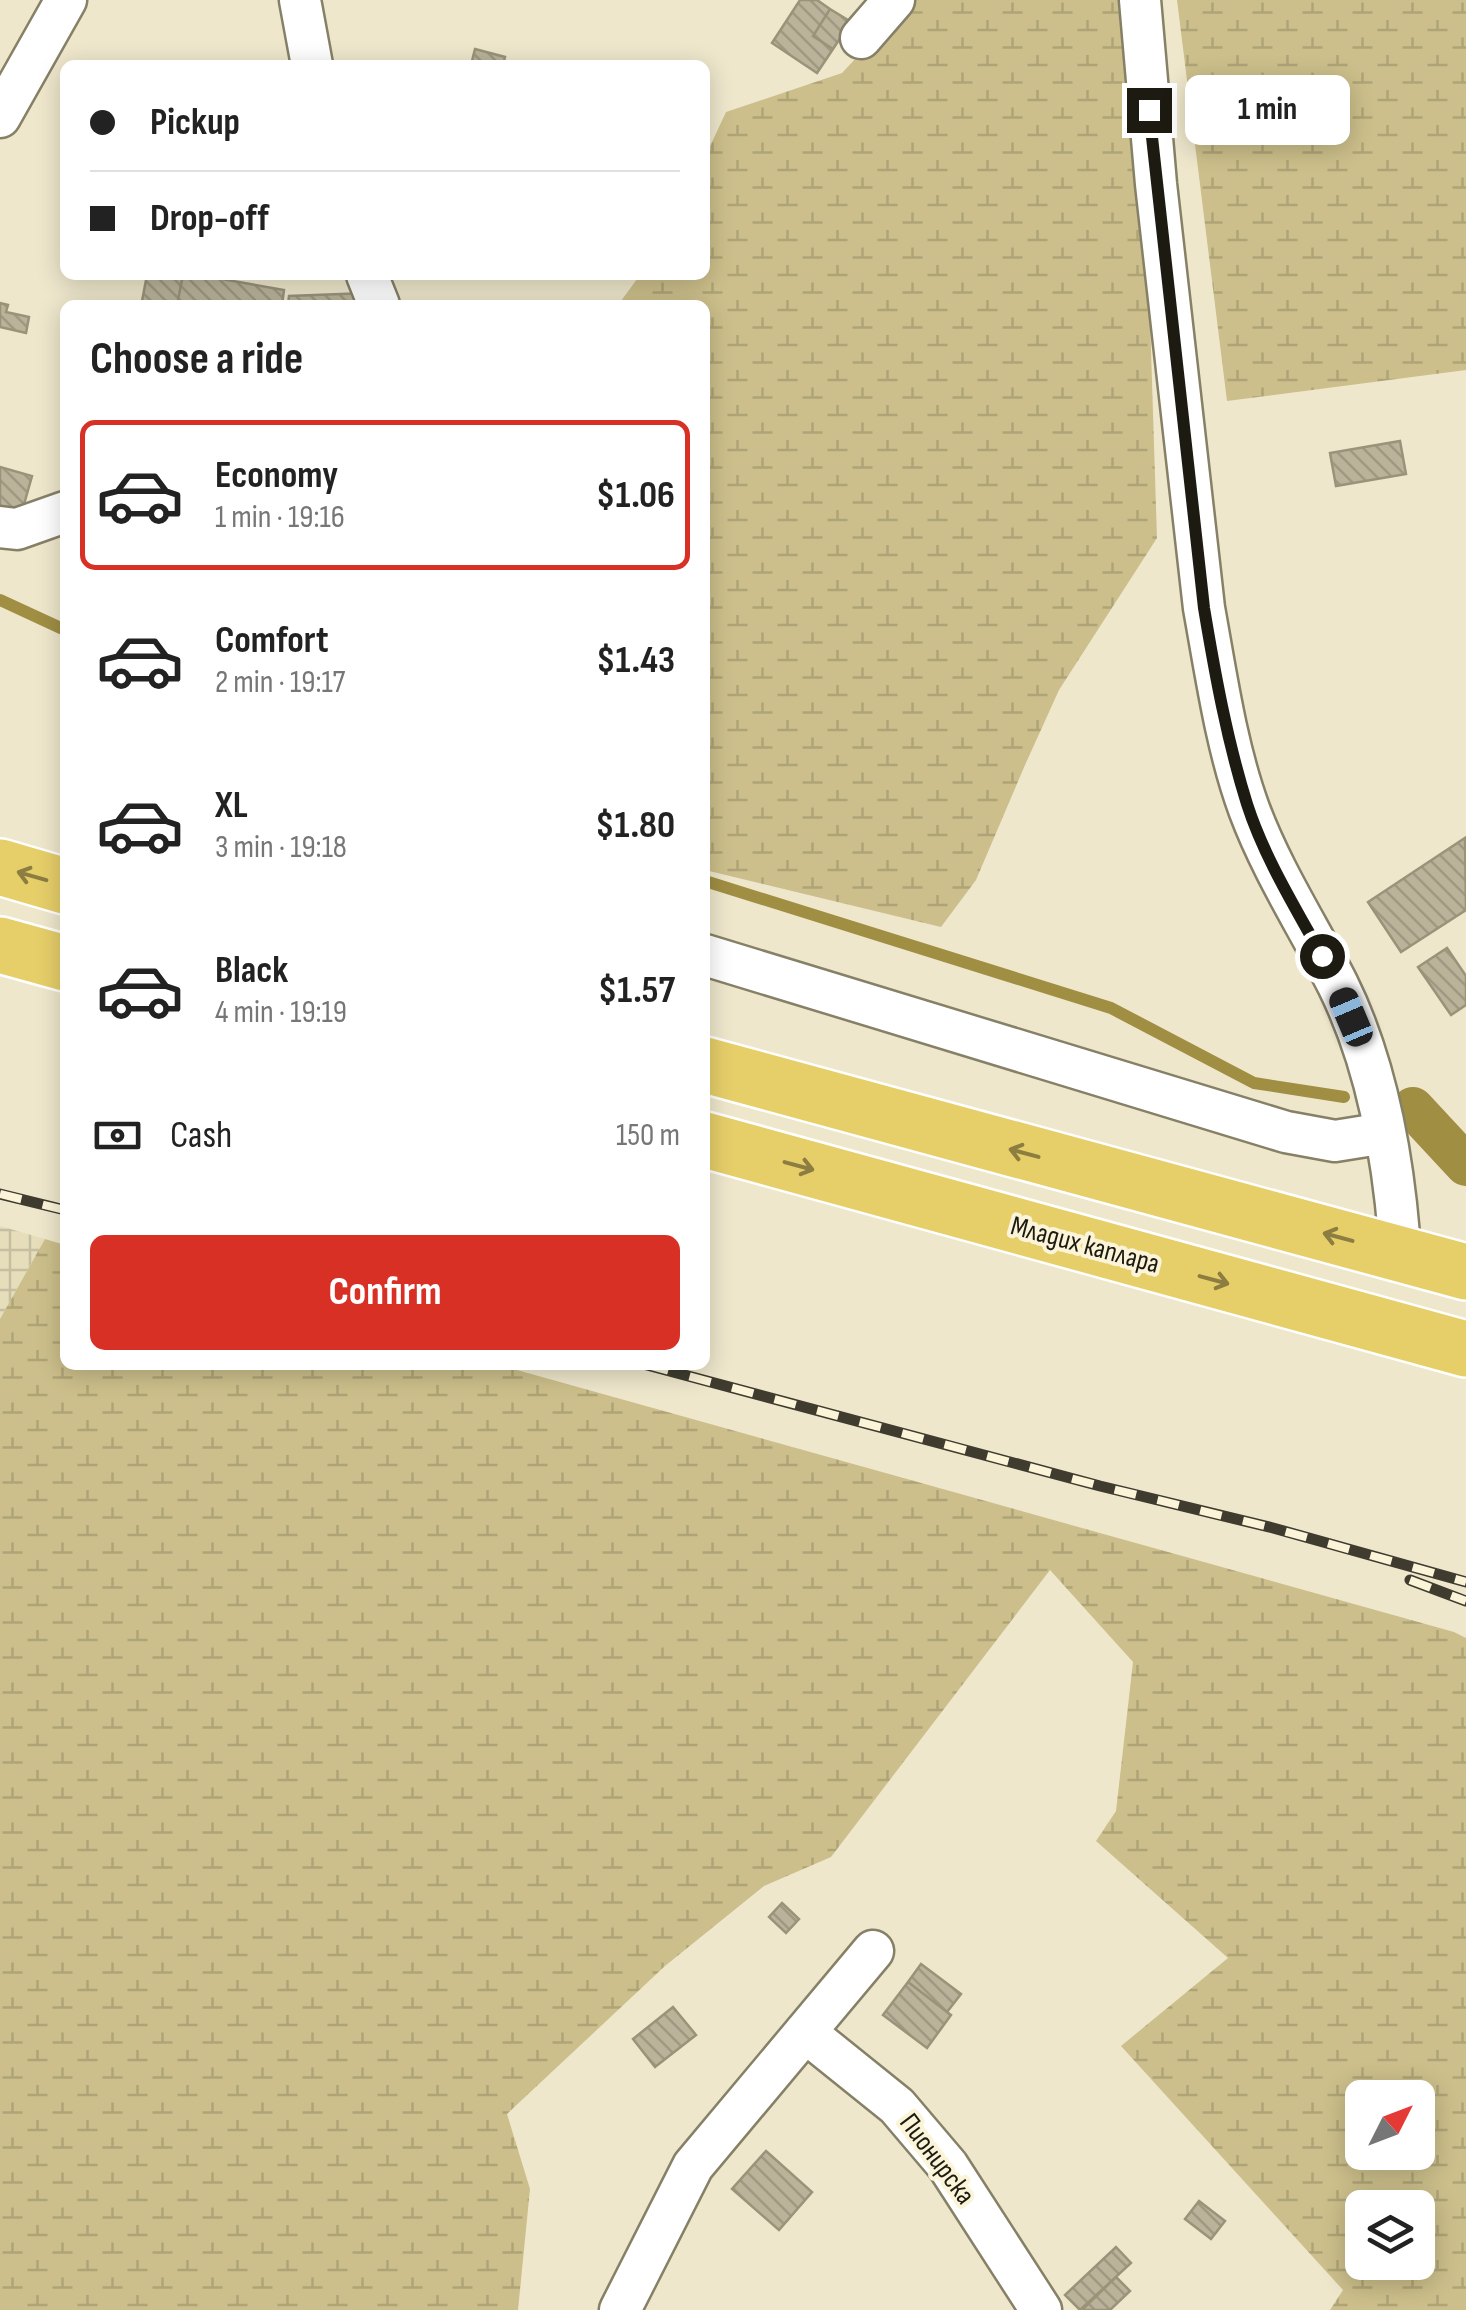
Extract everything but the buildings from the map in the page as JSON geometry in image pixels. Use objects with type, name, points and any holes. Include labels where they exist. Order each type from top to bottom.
[{"type":"highway","points":[[0,867],[60,885]]},
{"type":"highway","points":[[0,945],[60,962]]},
{"type":"highway","points":[[710,1066],[1466,1272]]},
{"type":"highway","name":"Младих каплара","points":[[710,1141],[1466,1349]]},
{"type":"street","points":[[0,116],[66,0]]},
{"type":"street","points":[[300,0],[311,60]]},
{"type":"street","points":[[861,38],[894,0]]},
{"type":"street","points":[[1140,0],[1158,204],[1204,608],[1229,737],[1248,806],[1273,867],[1339,988],[1364,1046],[1394,1176],[1399,1235]]},
{"type":"street","points":[[0,527],[17,529],[60,514]]},
{"type":"street","points":[[710,958],[1286,1132],[1335,1142],[1385,1133]]},
{"type":"street","points":[[620,2310],[693,2166],[873,1951]]},
{"type":"street","name":"Пионирска","points":[[805,2032],[897,2106],[910,2121],[948,2166],[1041,2310]]},
{"type":"shaded area","points":[[0,1226],[45,1239],[0,1319]]},
{"type":"green space","points":[[910,0],[1119,0],[1147,225],[1157,538],[1059,690],[976,880],[941,927],[710,871],[710,300],[622,300],[636,280],[710,280],[710,146],[726,112],[842,73]]},
{"type":"green space","points":[[1177,0],[1466,0],[1466,370],[1227,401]]},
{"type":"green space","points":[[45,1239],[60,1244],[60,1370],[517,1370],[1466,1638],[1466,2310],[1330,2310],[1343,2290],[1121,2046],[1228,1958],[1096,1841],[1116,1811],[1133,1662],[1050,1570],[831,1857],[764,1886],[665,1966],[507,2114],[530,2189],[518,2310],[0,2310],[0,1319]]},
{"type":"waterway","points":[[0,600],[60,628]]},
{"type":"waterway","points":[[710,883],[1111,1008],[1254,1083],[1344,1097]]},
{"type":"waterway","points":[[1413,1108],[1466,1165]]},
{"type":"railway","points":[[0,1194],[60,1209]]},
{"type":"railway","points":[[666,1370],[1466,1582]]},
{"type":"railway","points":[[1410,1580],[1466,1601]]},
{"type":"route","points":[[1149,110],[1204,608],[1214,666],[1248,806],[1273,867],[1322,956]]}]
